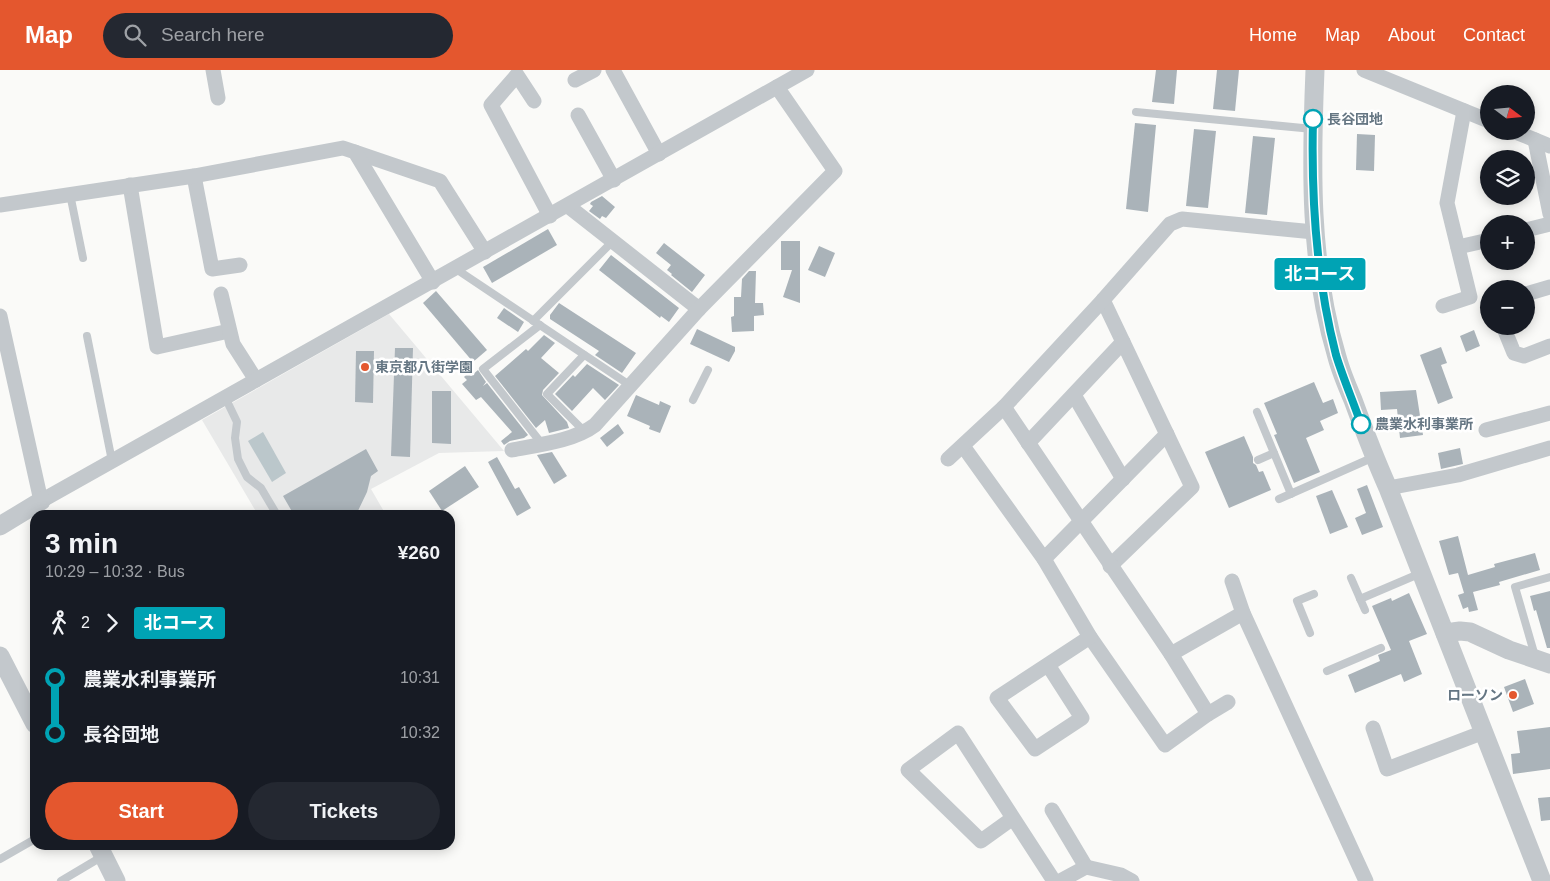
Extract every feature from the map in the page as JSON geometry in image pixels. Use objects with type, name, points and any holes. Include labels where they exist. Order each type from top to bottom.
[{"type":"street","points":[[213,70],[218,98]]},
{"type":"street","points":[[575,80],[594,70]]},
{"type":"street","points":[[613,70],[658,154]]},
{"type":"street","points":[[0,526],[224,397],[433,282],[807,70]]},
{"type":"street","points":[[1315,70],[1312,162],[1314,232],[1324,300],[1337,357],[1374,457],[1388,488],[1542,881]]},
{"type":"street","points":[[1364,70],[1480,117]]},
{"type":"street","points":[[534,101],[517,76],[491,105],[550,216]]},
{"type":"street","points":[[512,450],[586,432],[595,425],[699,309],[835,170],[777,87]]},
{"type":"street","points":[[1443,306],[1470,297],[1447,204],[1464,111]]},
{"type":"street","points":[[578,115],[614,180]]},
{"type":"street","points":[[1535,140],[1550,146]]},
{"type":"street","points":[[1535,140],[1550,214]]},
{"type":"street","points":[[0,205],[194,176],[343,148],[440,181],[486,252]]},
{"type":"street","points":[[355,152],[433,282]]},
{"type":"street","points":[[194,176],[212,269],[240,265]]},
{"type":"street","points":[[130,185],[158,347],[229,331]]},
{"type":"street","points":[[568,206],[699,309]]},
{"type":"street","points":[[948,459],[1004,407],[1170,224],[1182,219],[1314,232]]},
{"type":"street","points":[[1535,228],[1550,224]]},
{"type":"street","points":[[1458,247],[1480,242]]},
{"type":"street","points":[[1535,291],[1550,287]]},
{"type":"street","points":[[221,294],[229,331],[234,344],[256,380]]},
{"type":"street","points":[[1103,300],[1192,487],[1110,566]]},
{"type":"street","points":[[0,316],[40,502]]},
{"type":"street","points":[[1507,335],[1514,353],[1524,356],[1550,346]]},
{"type":"street","points":[[1028,443],[1123,342]]},
{"type":"street","points":[[1074,395],[1123,479]]},
{"type":"street","points":[[1004,407],[1171,654],[1208,714]]},
{"type":"street","points":[[1486,430],[1550,413]]},
{"type":"street","points":[[1044,559],[1166,434]]},
{"type":"street","points":[[963,446],[1044,559],[1090,637],[1165,745],[1228,702]]},
{"type":"street","points":[[1388,488],[1458,476],[1550,448]]},
{"type":"street","points":[[1232,581],[1243,613],[1366,881]]},
{"type":"street","points":[[1171,654],[1243,613]]},
{"type":"street","points":[[1445,633],[1470,632],[1509,650],[1543,662]]},
{"type":"street","points":[[1048,665],[1082,718],[1035,749],[997,698],[1090,637]]},
{"type":"street","points":[[0,656],[30,714]]},
{"type":"street","points":[[1372,728],[1387,769],[1484,732]]},
{"type":"street","points":[[1013,818],[981,842],[908,770],[958,733],[1054,881]]},
{"type":"street","points":[[1052,810],[1086,866],[1121,875],[1132,881]]},
{"type":"street","points":[[101,850],[116,881]]},
{"type":"street","points":[[1060,881],[1086,866]]},
{"type":"lane","points":[[1136,112],[1313,130]]},
{"type":"lane","points":[[70,194],[83,258]]},
{"type":"lane","points":[[542,444],[483,369],[536,323],[613,241]]},
{"type":"lane","points":[[456,269],[631,386]]},
{"type":"lane","points":[[87,336],[112,461]]},
{"type":"lane","points":[[584,355],[547,394],[586,432]]},
{"type":"lane","points":[[693,400],[708,370]]},
{"type":"lane","points":[[224,397],[237,422],[235,438],[238,459],[247,477],[261,488],[273,510]]},
{"type":"lane","points":[[1256,412],[1291,494]]},
{"type":"lane","points":[[1258,460],[1274,453]]},
{"type":"lane","points":[[1279,500],[1374,457]]},
{"type":"lane","points":[[1360,599],[1421,573]]},
{"type":"lane","points":[[1543,662],[1516,586],[1550,577]]},
{"type":"lane","points":[[1351,578],[1365,610]]},
{"type":"lane","points":[[1310,633],[1297,601],[1314,594]]},
{"type":"lane","points":[[1327,671],[1381,648]]},
{"type":"lane","points":[[0,859],[30,842]]},
{"type":"lane","points":[[61,881],[101,850]]},
{"type":"shaded area","name":"東京都八街学園","points":[[389,314],[504,451],[439,453],[371,489],[383,510],[255,510],[202,420]]},
{"type":"shaded area","points":[[263,432],[286,473],[272,482],[248,441]]},
{"type":"building","points":[[1156,70],[1177,70],[1174,104],[1152,102]]},
{"type":"building","points":[[1217,70],[1239,70],[1235,111],[1213,109]]},
{"type":"building","points":[[1135,123],[1156,125],[1148,212],[1126,209]]},
{"type":"building","points":[[1194,129],[1216,131],[1208,208],[1186,206]]},
{"type":"building","points":[[1357,134],[1375,135],[1374,171],[1356,170]]},
{"type":"building","points":[[1253,136],[1275,138],[1267,215],[1245,213]]},
{"type":"building","points":[[602,196],[615,207],[606,218],[602,216],[600,219],[589,211],[593,206],[590,204],[591,202]]},
{"type":"building","points":[[548,229],[557,245],[492,283],[483,267]]},
{"type":"building","points":[[781,241],[800,241],[800,303],[783,297],[792,270],[781,270]]},
{"type":"building","points":[[664,243],[705,275],[692,292],[671,275],[667,270],[671,265],[656,253]]},
{"type":"building","points":[[819,246],[835,253],[825,277],[808,270]]},
{"type":"building","points":[[611,255],[679,308],[669,322],[661,316],[660,318],[599,270]]},
{"type":"building","points":[[749,271],[756,271],[755,303],[763,303],[764,315],[754,316],[754,331],[732,332],[731,317],[734,316],[734,297],[741,297],[742,279]]},
{"type":"building","points":[[436,291],[487,350],[473,362],[423,303]]},
{"type":"building","points":[[559,303],[636,353],[622,373],[595,355],[599,351],[550,319],[550,315]]},
{"type":"building","points":[[504,308],[524,322],[518,332],[497,318]]},
{"type":"building","points":[[697,329],[735,347],[729,362],[690,344]]},
{"type":"building","points":[[1474,330],[1480,346],[1466,352],[1460,336]]},
{"type":"building","points":[[544,335],[555,343],[541,358],[559,373],[543,390],[542,395],[567,422],[569,428],[549,433],[545,420],[536,428],[495,376],[526,349],[528,351]]},
{"type":"building","points":[[1441,347],[1447,363],[1441,365],[1453,398],[1438,404],[1420,355]]},
{"type":"building","points":[[395,348],[413,348],[410,457],[391,456]]},
{"type":"building","points":[[356,351],[374,351],[373,403],[355,402]]},
{"type":"building","points":[[587,364],[619,385],[605,400],[593,388],[572,411],[555,394],[573,375],[575,377]]},
{"type":"building","points":[[478,370],[486,382],[483,386],[487,383],[528,435],[524,438],[510,441],[504,445],[501,441],[512,432],[481,397],[476,400],[462,384],[467,380],[464,377],[468,373],[471,376]]},
{"type":"building","points":[[1314,382],[1323,403],[1333,399],[1338,413],[1320,421],[1324,430],[1306,438],[1320,472],[1294,483],[1274,435],[1277,434],[1264,403]]},
{"type":"building","points":[[1416,390],[1423,435],[1400,438],[1397,409],[1381,410],[1380,392]]},
{"type":"building","points":[[432,391],[451,391],[451,444],[432,443]]},
{"type":"building","points":[[636,395],[659,405],[660,401],[671,406],[660,433],[649,429],[650,426],[627,416]]},
{"type":"building","points":[[618,424],[624,433],[607,447],[600,438]]},
{"type":"building","points":[[1244,436],[1253,457],[1253,463],[1259,472],[1263,471],[1271,490],[1229,508],[1205,452]]},
{"type":"building","points":[[1460,448],[1463,464],[1441,469],[1438,453]]},
{"type":"building","points":[[366,449],[378,471],[371,476],[367,492],[358,510],[291,510],[283,496]]},
{"type":"building","points":[[552,452],[567,476],[554,484],[537,455]]},
{"type":"building","points":[[497,457],[515,489],[519,487],[531,508],[517,516],[488,462]]},
{"type":"building","points":[[465,466],[479,487],[444,510],[441,510],[429,491]]},
{"type":"building","points":[[1367,485],[1383,527],[1362,535],[1355,518],[1366,513],[1357,489]]},
{"type":"building","points":[[1332,490],[1348,527],[1330,534],[1316,496]]},
{"type":"building","points":[[1458,536],[1468,575],[1495,567],[1494,564],[1535,553],[1540,570],[1499,582],[1500,585],[1473,592],[1478,610],[1469,612],[1468,607],[1463,609],[1458,595],[1464,593],[1458,573],[1449,575],[1439,541]]},
{"type":"building","points":[[1550,591],[1550,648],[1547,648],[1530,596]]},
{"type":"building","points":[[1409,593],[1427,634],[1409,641],[1422,674],[1404,682],[1401,674],[1355,693],[1348,675],[1380,661],[1378,655],[1391,650],[1372,606],[1391,598],[1392,601]]},
{"type":"building","points":[[1525,679],[1534,704],[1513,712],[1504,687]]},
{"type":"building","points":[[1550,727],[1550,769],[1513,774],[1511,754],[1520,753],[1517,731]]},
{"type":"building","points":[[1550,797],[1550,820],[1541,821],[1538,798]]},
{"type":"bus line","name":"北コース","points":[[1313,119],[1314,232],[1324,300],[1337,357],[1361,424]]},
{"type":"place","name":"長谷団地","points":[[1313,119]]},
{"type":"place","name":"東京都八街学園","points":[[365,367]]},
{"type":"place","name":"農業水利事業所","points":[[1361,424]]},
{"type":"place","name":"ローソン","points":[[1513,695]]}]
